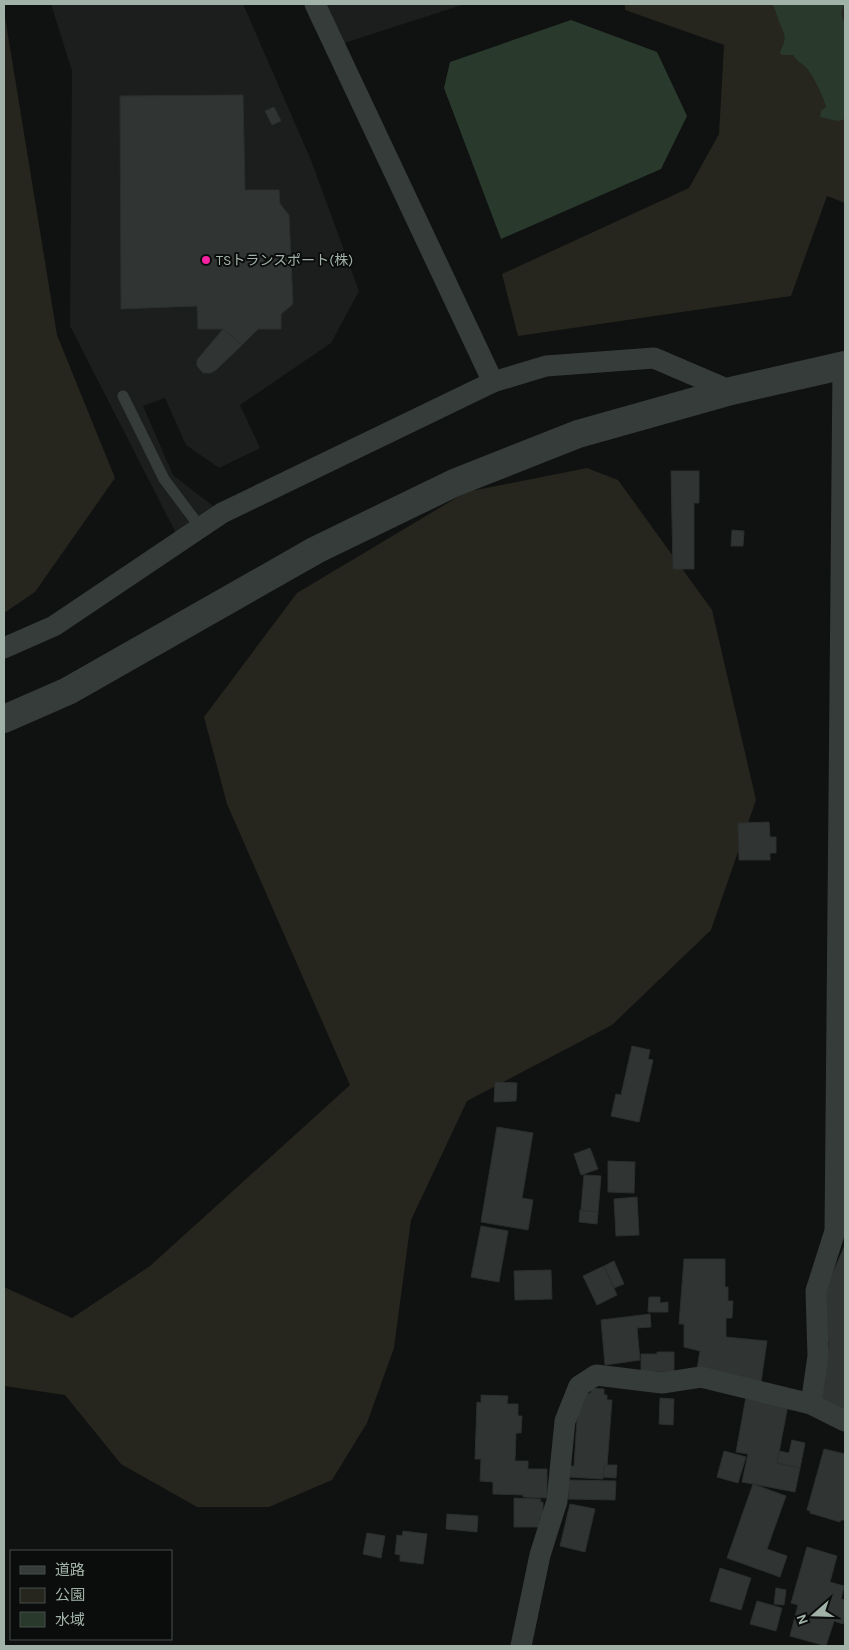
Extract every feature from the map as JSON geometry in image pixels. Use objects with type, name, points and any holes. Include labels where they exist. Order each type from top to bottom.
[{"type":"street","points":[[315,4],[493,382]]},
{"type":"street","points":[[4,648],[54,626],[222,513],[493,382],[546,366],[654,358],[731,391]]},
{"type":"street","points":[[4,719],[68,691],[316,550],[454,483],[578,434],[731,391],[844,366],[841,1135],[835,1232],[816,1291],[818,1356],[811,1404]]},
{"type":"street","points":[[521,1646],[540,1555],[557,1501],[565,1421],[579,1386],[596,1375],[662,1383],[701,1377],[811,1404],[845,1421]]},
{"type":"lane","points":[[123,396],[164,480],[200,528]]},
{"type":"shaded area","points":[[51,4],[243,4],[311,160],[359,291],[331,343],[240,405],[260,448],[219,468],[186,445],[165,398],[143,406],[173,475],[222,513],[180,541],[70,326],[72,71]]},
{"type":"shaded area","points":[[315,4],[465,4],[335,46]]},
{"type":"green space","points":[[625,4],[845,4],[845,203],[827,196],[791,296],[518,336],[502,274],[689,188],[719,134],[724,45],[625,10]]},
{"type":"green space","points":[[4,11],[57,335],[115,478],[35,592],[4,613]]},
{"type":"green space","points":[[587,468],[618,480],[712,610],[756,800],[711,930],[612,1025],[467,1101],[411,1220],[394,1348],[367,1423],[332,1480],[269,1507],[197,1507],[121,1464],[65,1395],[4,1386],[4,1287],[72,1318],[150,1266],[350,1085],[227,804],[204,717],[297,593],[466,492]]},
{"type":"water","points":[[772,4],[845,4],[842,14],[845,23],[845,119],[838,121],[820,117],[821,111],[826,107],[811,73],[793,55],[782,55],[780,52],[785,38]]},
{"type":"water","points":[[571,20],[657,52],[687,116],[661,169],[501,239],[444,88],[450,62]]},
{"type":"building","name":"TSトランスポート(株)","points":[[243,95],[245,190],[279,190],[280,204],[289,215],[293,304],[281,314],[281,329],[258,329],[242,345],[223,329],[198,329],[197,306],[121,309],[120,96]]},
{"type":"building","points":[[274,107],[281,121],[272,125],[265,111]]},
{"type":"building","points":[[223,329],[242,345],[216,370],[211,373],[203,373],[197,366],[197,360]]},
{"type":"building","points":[[671,471],[699,471],[699,503],[694,503],[694,569],[673,569]]},
{"type":"building","points":[[732,530],[744,531],[743,546],[731,546]]},
{"type":"building","points":[[769,822],[770,837],[776,837],[776,853],[770,853],[770,860],[739,860],[738,823]]},
{"type":"building","points":[[632,1046],[650,1050],[648,1059],[653,1060],[639,1122],[611,1116],[616,1094],[621,1095]]},
{"type":"building","points":[[495,1082],[517,1083],[516,1101],[494,1102]]},
{"type":"building","points":[[497,1127],[533,1133],[522,1198],[533,1200],[528,1230],[481,1222]]},
{"type":"building","points":[[590,1148],[598,1169],[581,1175],[574,1154]]},
{"type":"building","points":[[608,1161],[635,1162],[634,1193],[608,1192]]},
{"type":"building","points":[[584,1175],[601,1176],[598,1212],[581,1210]]},
{"type":"building","points":[[637,1197],[639,1235],[616,1236],[614,1199]]},
{"type":"building","points":[[580,1210],[598,1212],[597,1224],[579,1222]]},
{"type":"building","points":[[481,1226],[508,1231],[499,1282],[471,1277]]},
{"type":"building","points":[[845,1245],[845,1413],[819,1402],[829,1343],[825,1342],[823,1295]]},
{"type":"building","points":[[684,1259],[725,1259],[725,1287],[728,1287],[728,1301],[733,1301],[732,1318],[726,1318],[726,1337],[767,1341],[761,1382],[697,1369],[700,1351],[684,1347],[684,1324],[679,1324]]},
{"type":"building","points":[[614,1261],[624,1284],[614,1288],[604,1266]]},
{"type":"building","points":[[604,1266],[617,1295],[597,1305],[583,1276]]},
{"type":"building","points":[[551,1270],[552,1299],[515,1300],[514,1271]]},
{"type":"building","points":[[649,1297],[660,1297],[660,1303],[668,1302],[668,1312],[648,1312]]},
{"type":"building","points":[[650,1314],[651,1327],[637,1328],[640,1360],[605,1365],[601,1320]]},
{"type":"building","points":[[657,1352],[674,1352],[674,1372],[641,1372],[641,1354],[657,1354]]},
{"type":"building","points":[[591,1388],[604,1389],[604,1395],[607,1395],[607,1400],[612,1400],[607,1466],[604,1466],[603,1479],[567,1477],[567,1466],[574,1466],[578,1404],[583,1405],[584,1393],[591,1393]]},
{"type":"building","points":[[481,1395],[508,1396],[507,1404],[518,1404],[518,1416],[522,1416],[521,1433],[516,1433],[515,1461],[528,1461],[528,1469],[547,1469],[547,1498],[493,1494],[493,1482],[480,1481],[481,1459],[475,1459],[477,1402],[481,1403]]},
{"type":"building","points":[[746,1397],[788,1405],[777,1463],[800,1468],[795,1492],[742,1482],[748,1454],[736,1452]]},
{"type":"building","points":[[660,1398],[674,1399],[673,1425],[659,1424]]},
{"type":"building","points":[[792,1440],[805,1443],[800,1468],[777,1463],[779,1451],[789,1453]]},
{"type":"building","points":[[824,1449],[845,1454],[845,1517],[840,1522],[810,1513],[807,1510]]},
{"type":"building","points":[[724,1451],[746,1457],[738,1483],[717,1477]]},
{"type":"building","points":[[617,1465],[616,1478],[603,1477],[604,1466]]},
{"type":"building","points":[[569,1480],[616,1481],[615,1500],[568,1499]]},
{"type":"building","points":[[753,1484],[786,1496],[767,1549],[787,1556],[780,1577],[727,1558]]},
{"type":"building","points":[[514,1498],[541,1499],[540,1502],[543,1502],[543,1518],[540,1518],[539,1527],[514,1527]]},
{"type":"building","points":[[570,1504],[595,1509],[585,1552],[560,1546]]},
{"type":"building","points":[[447,1514],[478,1516],[477,1532],[446,1529]]},
{"type":"building","points":[[403,1531],[427,1534],[423,1564],[400,1561],[400,1555],[395,1554],[397,1535],[402,1536]]},
{"type":"building","points":[[367,1533],[385,1536],[381,1558],[363,1554]]},
{"type":"building","points":[[807,1547],[837,1556],[830,1582],[844,1586],[841,1599],[845,1600],[843,1624],[834,1621],[826,1646],[790,1636],[798,1605],[791,1603]]},
{"type":"building","points":[[720,1568],[751,1578],[741,1610],[710,1601]]},
{"type":"building","points":[[776,1588],[786,1590],[784,1605],[774,1604]]},
{"type":"building","points":[[757,1601],[782,1608],[776,1631],[750,1624]]},
{"type":"place","name":"TSトランスポート(株)","points":[[206,260]]}]
